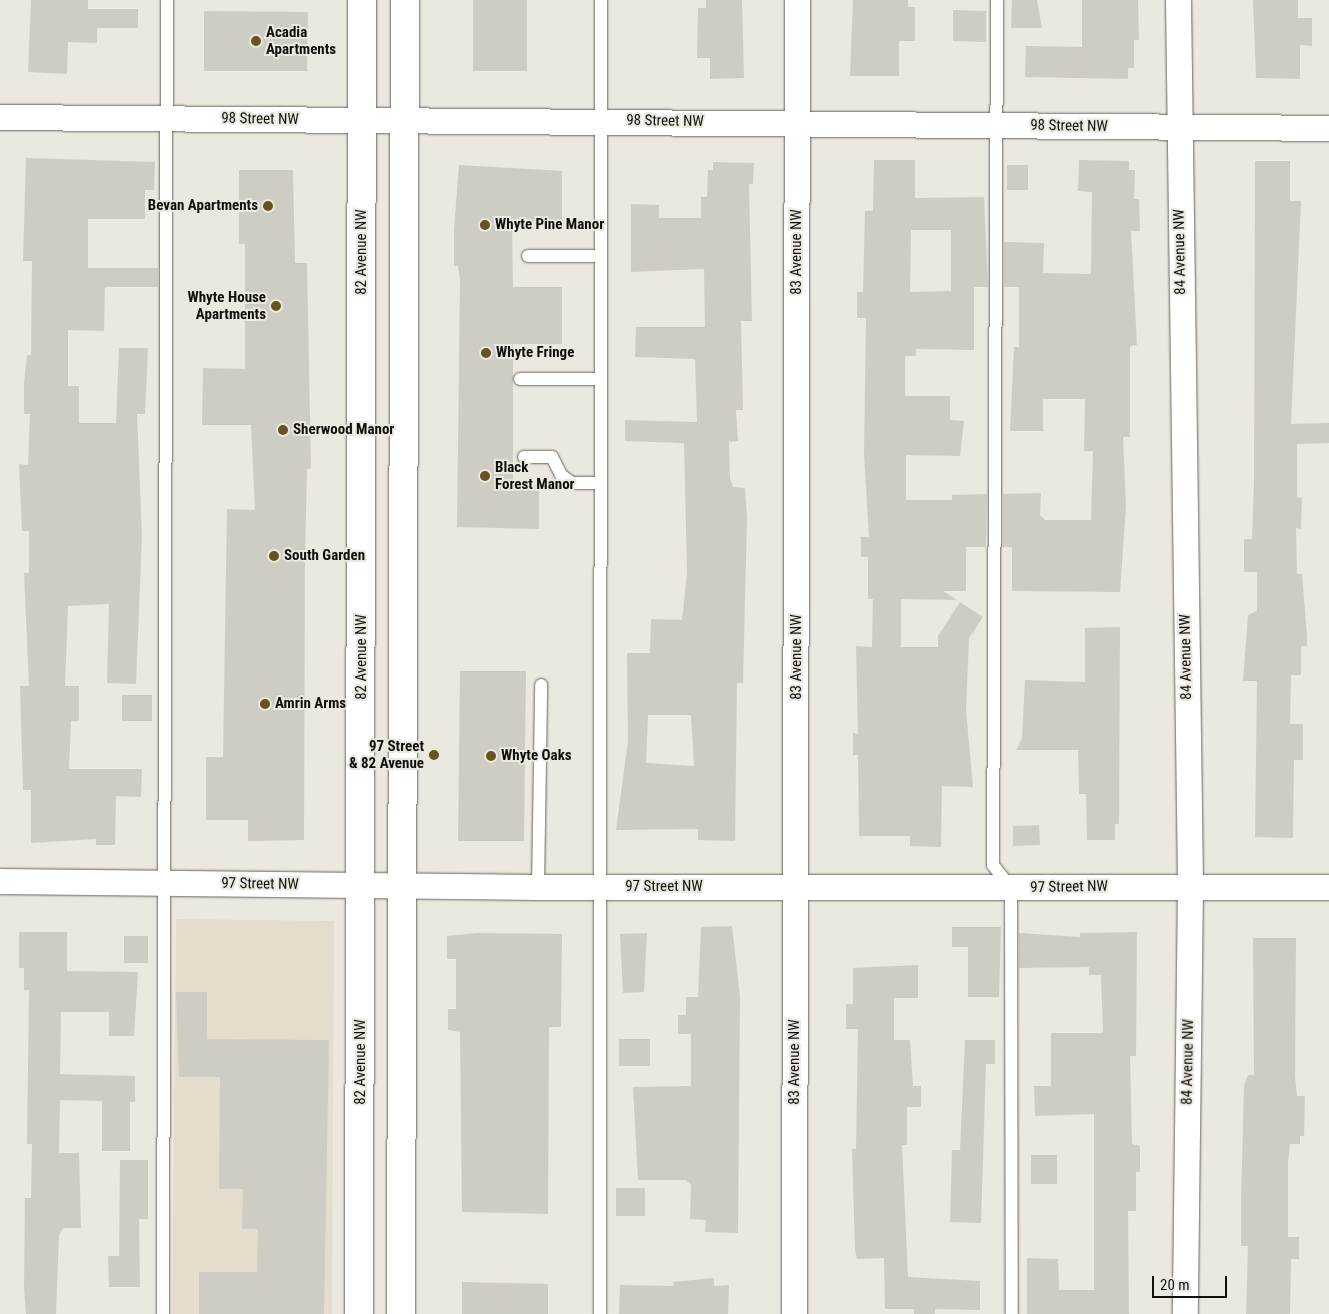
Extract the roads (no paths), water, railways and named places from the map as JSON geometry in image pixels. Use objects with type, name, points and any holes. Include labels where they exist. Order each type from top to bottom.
[{"type":"main road","name":"82 Avenue NW","points":[[359,1314],[362,886],[362,0]]},
{"type":"main road","points":[[401,1314],[405,0]]},
{"type":"street","name":"83 Avenue NW","points":[[794,1314],[797,0]]},
{"type":"street","name":"84 Avenue NW","points":[[1178,0],[1178,128],[1190,886],[1185,1314]]},
{"type":"street","name":"98 Street NW","points":[[0,117],[601,120],[1178,128],[1329,128]]},
{"type":"street","name":"97 Street NW","points":[[0,881],[538,887],[1329,887]]},
{"type":"lane","points":[[163,1314],[166,882],[167,0]]},
{"type":"lane","points":[[600,1314],[604,887],[598,483],[601,0]]},
{"type":"lane","points":[[997,0],[993,865],[1011,888],[1012,1314]]},
{"type":"lane","points":[[528,256],[598,256]]},
{"type":"lane","points":[[520,379],[598,379]]},
{"type":"lane","points":[[524,457],[552,457],[561,475],[572,483],[598,483]]},
{"type":"lane","points":[[538,887],[540,685]]},
{"type":"place","name":"Acadia Apartments","points":[[256,41]]},
{"type":"place","name":"Bevan Apartments","points":[[268,206]]},
{"type":"place","name":"Whyte Pine Manor","points":[[485,225]]},
{"type":"place","name":"Whyte House Apartments","points":[[276,306]]},
{"type":"place","name":"Whyte Fringe","points":[[486,353]]},
{"type":"place","name":"Sherwood Manor","points":[[283,430]]},
{"type":"place","name":"Black Forest Manor","points":[[485,476]]},
{"type":"place","name":"South Garden","points":[[274,556]]},
{"type":"place","name":"Amrin Arms","points":[[265,704]]},
{"type":"place","name":"97 Street & 82 Avenue","points":[[434,755]]},
{"type":"place","name":"Whyte Oaks","points":[[491,756]]}]
